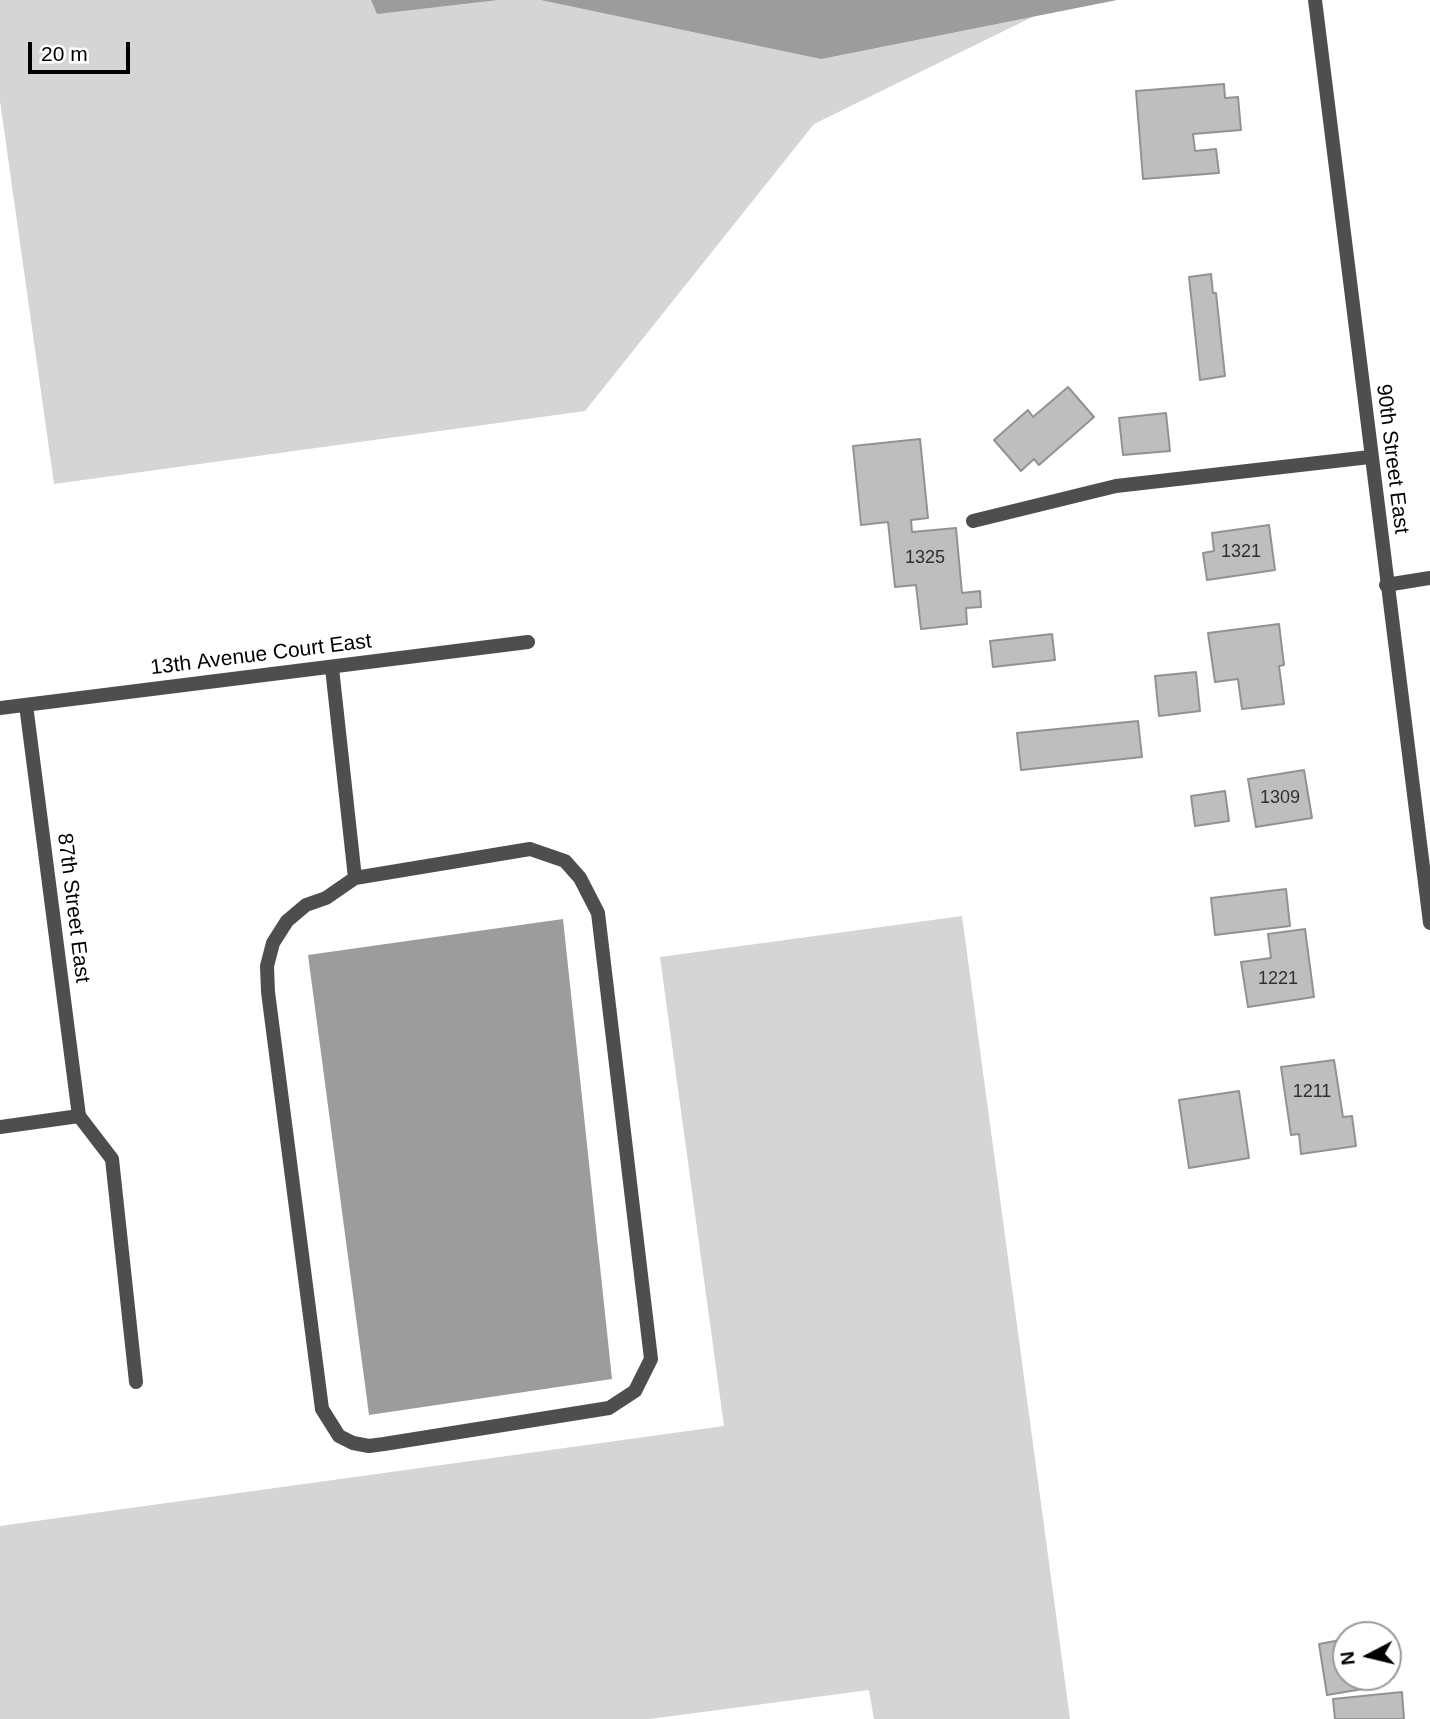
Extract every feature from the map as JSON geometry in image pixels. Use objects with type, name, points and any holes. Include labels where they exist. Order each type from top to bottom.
[{"type":"street","name":"90th Street East","points":[[1315,0],[1430,923]]},
{"type":"street","points":[[972,521],[1116,486],[1370,457]]},
{"type":"street","points":[[1386,585],[1430,578]]},
{"type":"street","name":"13th Avenue Court East","points":[[0,708],[528,642]]},
{"type":"street","points":[[332,668],[355,878]]},
{"type":"street","name":"87th Street East","points":[[26,705],[79,1116]]},
{"type":"street","points":[[530,849],[565,861],[590,894],[598,913],[601,933],[651,1341],[652,1359],[635,1391],[623,1402],[608,1408],[369,1446],[339,1436],[328,1424],[321,1409],[267,966],[273,943],[287,921],[306,905],[326,898],[355,878],[530,849]]},
{"type":"street","points":[[0,1127],[79,1116],[112,1159],[136,1382]]},
{"type":"shaded area","points":[[0,0],[1067,0],[814,124],[585,411],[54,484],[0,101]]},
{"type":"shaded area","points":[[371,0],[498,0],[377,14]]},
{"type":"shaded area","points":[[541,0],[1117,0],[821,59]]},
{"type":"shaded area","points":[[962,916],[1070,1719],[874,1719],[869,1690],[650,1719],[0,1719],[0,1526],[724,1426],[660,957]]},
{"type":"shaded area","points":[[563,919],[612,1379],[369,1415],[308,955]]},
{"type":"building","points":[[1224,84],[1225,98],[1238,97],[1241,130],[1193,134],[1195,151],[1216,149],[1219,173],[1143,179],[1136,91]]},
{"type":"building","points":[[1211,274],[1213,293],[1216,293],[1225,376],[1200,380],[1189,277]]},
{"type":"building","points":[[1068,387],[1094,417],[1039,465],[1034,459],[1021,471],[994,440],[1028,410],[1033,417]]},
{"type":"building","points":[[1166,413],[1170,451],[1123,455],[1119,418]]},
{"type":"building","points":[[920,439],[928,518],[911,520],[912,532],[956,528],[962,593],[980,591],[981,607],[966,608],[967,624],[921,629],[916,585],[895,587],[888,522],[861,525],[853,446]]},
{"type":"building","points":[[1269,525],[1275,570],[1207,580],[1203,553],[1214,551],[1212,533]]},
{"type":"building","points":[[1279,624],[1284,665],[1279,666],[1284,704],[1242,709],[1238,679],[1215,682],[1208,633]]},
{"type":"building","points":[[1052,634],[1055,660],[993,667],[990,641]]},
{"type":"building","points":[[1196,672],[1200,711],[1159,716],[1155,676]]},
{"type":"building","points":[[1138,721],[1142,757],[1021,770],[1017,733]]},
{"type":"building","points":[[1304,770],[1312,818],[1256,827],[1248,779]]},
{"type":"building","points":[[1225,791],[1229,821],[1195,826],[1191,796]]},
{"type":"building","points":[[1286,889],[1290,926],[1215,935],[1211,898]]},
{"type":"building","points":[[1305,929],[1314,997],[1248,1007],[1241,962],[1271,958],[1268,934]]},
{"type":"building","points":[[1334,1060],[1343,1117],[1352,1116],[1356,1146],[1301,1154],[1299,1134],[1291,1135],[1281,1067]]},
{"type":"building","points":[[1239,1091],[1249,1158],[1189,1168],[1179,1100]]},
{"type":"building","points":[[1332,1642],[1332,1691],[1351,1691],[1327,1695],[1319,1644]]},
{"type":"building","points":[[1402,1692],[1404,1719],[1335,1719],[1333,1699]]}]
